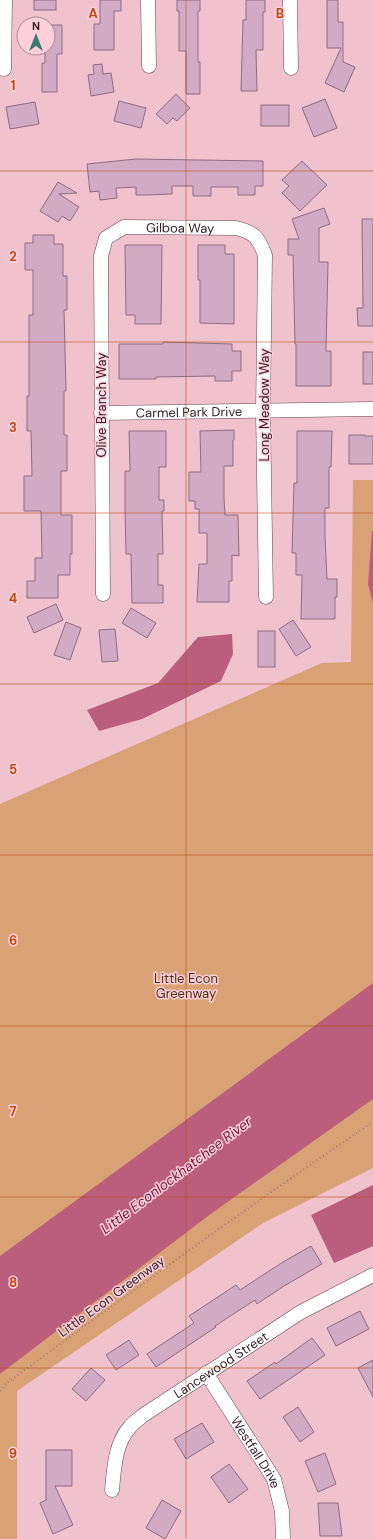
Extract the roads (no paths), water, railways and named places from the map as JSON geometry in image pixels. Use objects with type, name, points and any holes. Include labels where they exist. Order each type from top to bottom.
[{"type":"street","points":[[4,69],[5,0]]},
{"type":"street","points":[[148,0],[149,66]]},
{"type":"street","points":[[290,0],[291,68]]},
{"type":"street","name":"Gilboa Way","points":[[124,227],[236,228]]},
{"type":"street","name":"Olive Branch Way","points":[[103,594],[101,256],[106,238],[124,227]]},
{"type":"street","name":"Long Meadow Way","points":[[236,228],[251,232],[259,240],[265,255],[263,412],[266,597]]},
{"type":"street","name":"Carmel Park Drive","points":[[101,413],[263,412],[373,409]]},
{"type":"street","name":"Lancewood Street","points":[[112,1490],[114,1466],[120,1443],[129,1427],[142,1416],[301,1312],[373,1275]]},
{"type":"street","name":"Westfall Drive","points":[[206,1373],[274,1479],[282,1511],[283,1539]]},
{"type":"water","points":[[373,530],[373,603],[368,584]]},
{"type":"water","points":[[232,634],[233,654],[221,681],[142,719],[99,731],[87,710],[158,683],[198,637]]},
{"type":"water","name":"Little Econlockhatchee River","points":[[373,983],[373,1099],[212,1213],[0,1374],[0,1256]]},
{"type":"water","points":[[373,1185],[373,1246],[334,1263],[311,1215]]},
{"type":"park label","name":"Little Econ Greenway","points":[[186,986]]}]
